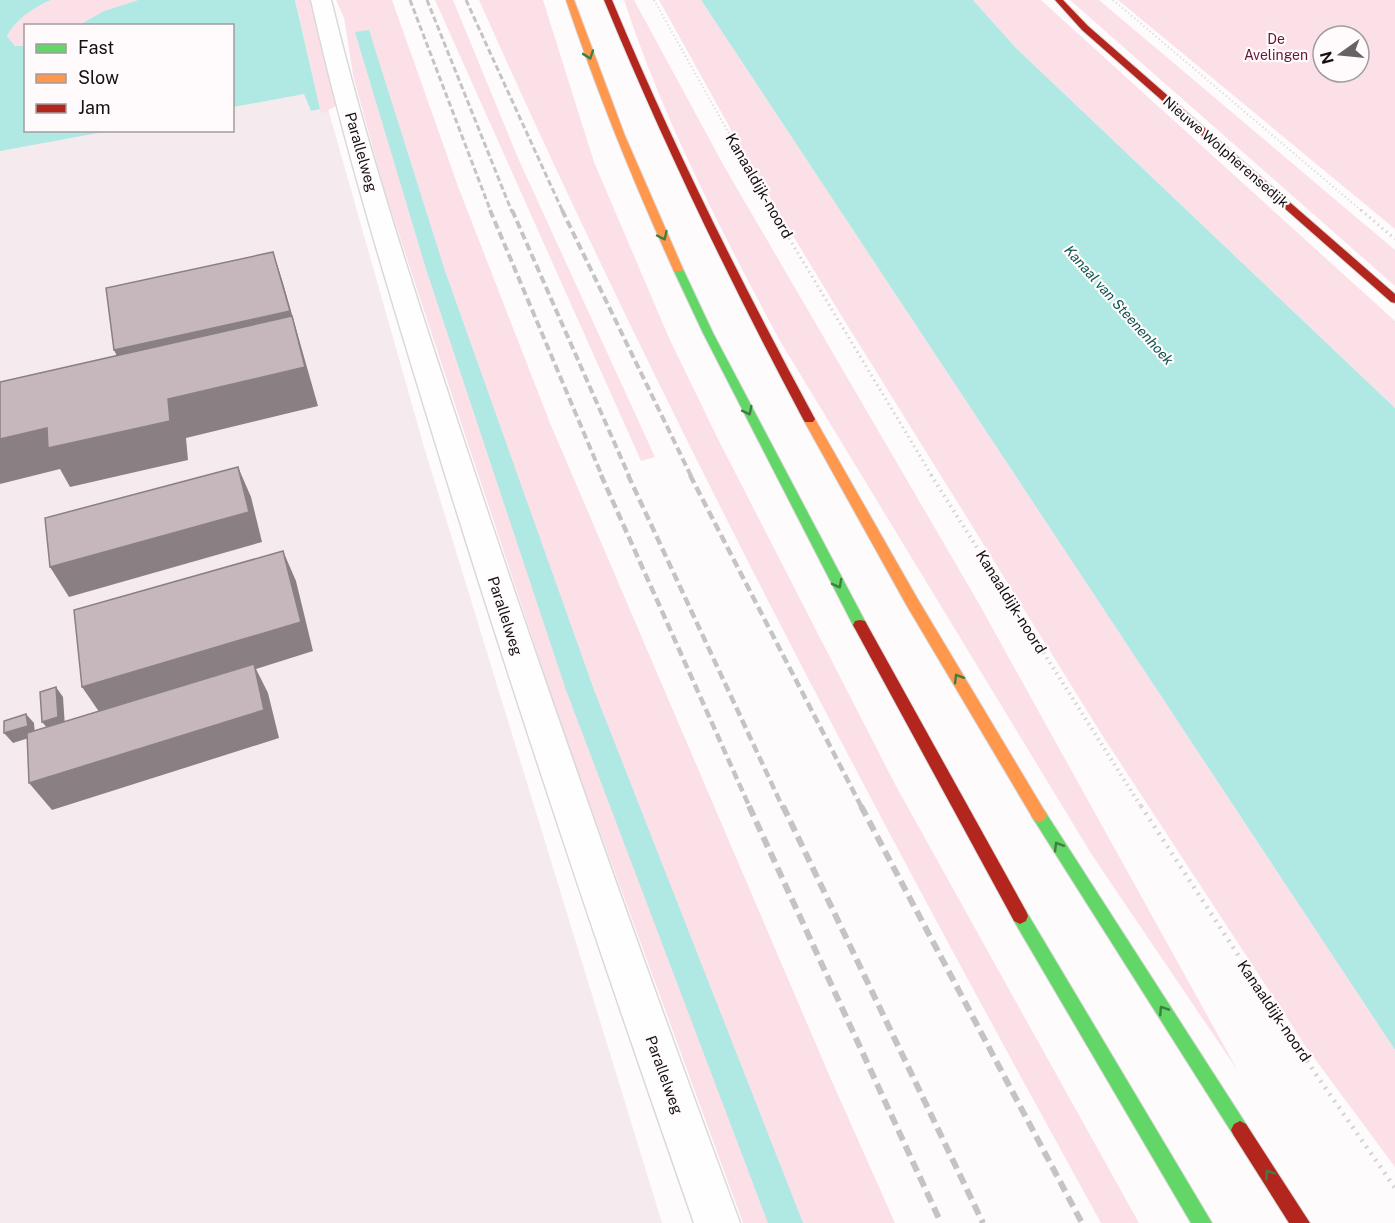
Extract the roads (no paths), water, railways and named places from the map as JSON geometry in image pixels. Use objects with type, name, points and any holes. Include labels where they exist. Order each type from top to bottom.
[{"type":"main road","points":[[570,0],[596,78],[648,204],[708,333],[816,544],[993,870],[1202,1223]]},
{"type":"main road","points":[[608,0],[636,73],[694,199],[768,344],[878,545],[1060,849],[1300,1223]]},
{"type":"main road","name":"Nieuwe Wolpherensedijk","points":[[1059,0],[1085,28],[1395,300]]},
{"type":"street","name":"Parallelweg","points":[[321,0],[371,187],[509,630],[620,953],[717,1223]]},
{"type":"water","points":[[0,0],[51,0],[26,14],[7,36],[15,46],[24,46],[24,132],[104,132],[0,151]]},
{"type":"water","points":[[138,0],[295,0],[320,109],[311,111],[304,94],[234,107],[234,24],[81,24],[104,11]]},
{"type":"water","name":"Kanaal van Steenenhoek","points":[[701,0],[973,0],[1016,48],[1395,408],[1395,1050]]},
{"type":"water","points":[[369,30],[445,271],[594,690],[803,1223],[768,1223],[566,690],[427,272],[355,32]]},
{"type":"railway","points":[[410,0],[491,212]]},
{"type":"railway","points":[[427,0],[512,212]]},
{"type":"railway","points":[[466,0],[563,212]]},
{"type":"railway","points":[[490,210],[602,476]]},
{"type":"railway","points":[[512,210],[629,476]]},
{"type":"railway","points":[[562,210],[691,476]]},
{"type":"railway","points":[[601,475],[750,808]]},
{"type":"railway","points":[[628,475],[783,808]]},
{"type":"railway","points":[[690,475],[862,808]]},
{"type":"railway","points":[[749,806],[941,1223]]},
{"type":"railway","points":[[783,806],[983,1223]]},
{"type":"railway","points":[[861,806],[1082,1223]]},
{"type":"park label","name":"De Avelingen","points":[[1276,47]]}]
